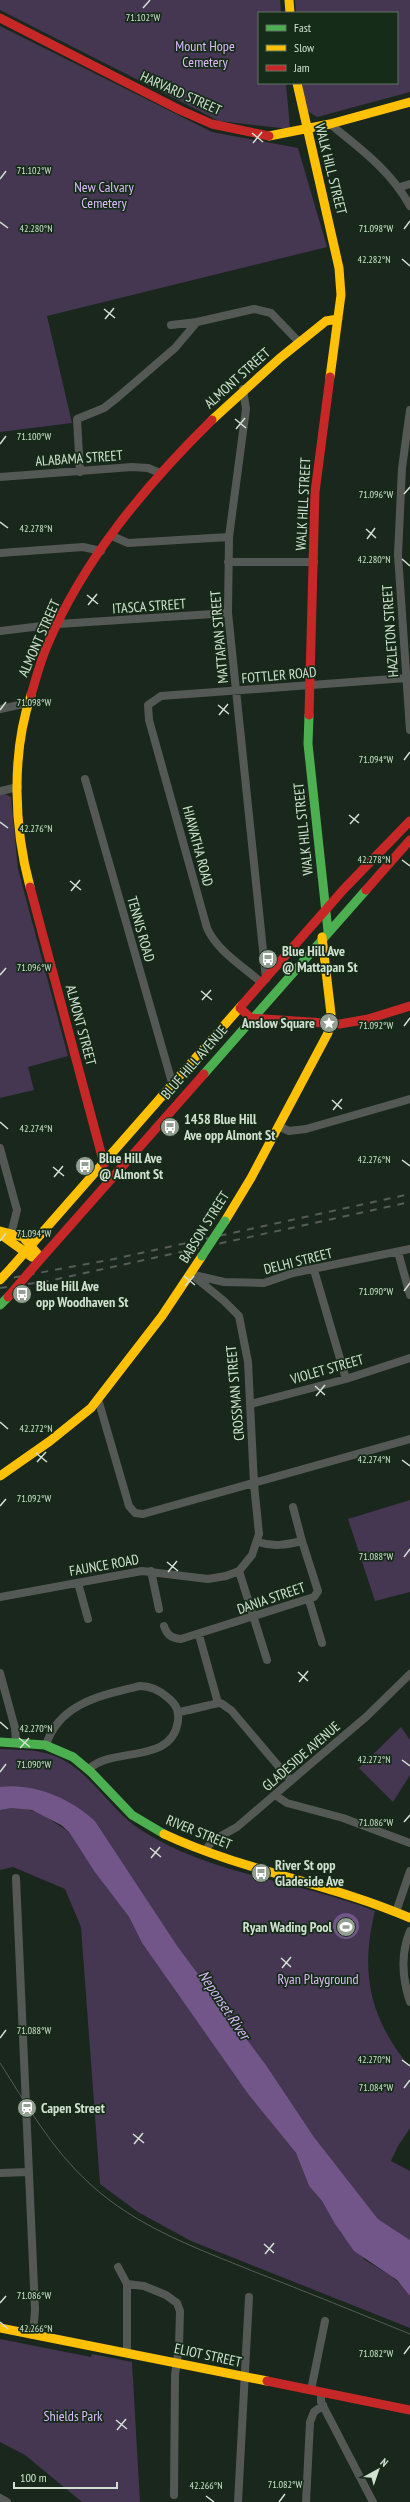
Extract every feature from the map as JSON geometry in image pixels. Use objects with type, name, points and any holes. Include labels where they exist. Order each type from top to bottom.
[{"type":"main road","points":[[289,0],[290,12]]},
{"type":"main road","name":"HARVARD STREET","points":[[0,18],[144,94],[212,124],[269,136],[330,124],[410,102]]},
{"type":"main road","name":"WALK HILL STREET","points":[[297,84],[306,128],[340,262],[341,295],[320,449],[316,492],[308,744],[326,911],[325,934]]},
{"type":"main road","name":"ALMONT STREET","points":[[104,1164],[28,886],[18,823],[18,787],[20,755],[28,703],[36,676],[58,624],[101,551],[160,473],[187,442],[244,389],[326,321],[338,319]]},
{"type":"main road","name":"BLUE HILL AVENUE","points":[[0,1280],[173,1086],[326,911],[410,821]]},
{"type":"main road","name":"BLUE HILL AVENUE","points":[[0,1305],[325,934],[410,840]]},
{"type":"main road","name":"BABSON STREET","points":[[0,1476],[73,1423],[98,1399],[191,1274],[251,1178],[315,1060],[330,1024],[325,934]]},
{"type":"main road","points":[[240,1008],[251,1018],[330,1024],[352,1023],[410,1006]]},
{"type":"main road","points":[[0,1231],[10,1236]]},
{"type":"main road","points":[[0,1234],[23,1237],[28,1248],[40,1260]]},
{"type":"main road","name":"RIVER STREET","points":[[0,1742],[46,1745],[66,1753],[89,1769],[136,1818],[163,1834],[205,1851],[333,1888],[410,1918]]},
{"type":"main road","name":"ELIOT STREET","points":[[0,2328],[410,2410]]},
{"type":"street","points":[[330,124],[377,162],[400,187],[410,206]]},
{"type":"street","points":[[400,187],[410,184]]},
{"type":"street","points":[[171,325],[197,322],[254,309],[271,313],[299,342]]},
{"type":"street","points":[[80,472],[77,418],[104,408],[114,400],[175,348],[197,322]]},
{"type":"street","name":"MATTAPAN STREET","points":[[244,389],[246,409],[229,537],[228,613],[231,658],[237,692],[264,981]]},
{"type":"street","name":"HAZLETON STREET","points":[[410,410],[402,468],[398,555],[410,730]]},
{"type":"street","name":"ALABAMA STREET","points":[[0,477],[132,467],[148,468],[160,473]]},
{"type":"street","points":[[112,536],[128,543],[229,537]]},
{"type":"street","points":[[0,553],[83,547],[101,551]]},
{"type":"street","points":[[228,562],[314,562]]},
{"type":"street","name":"ITASCA STREET","points":[[0,631],[58,624],[228,613]]},
{"type":"street","name":"FOTTLER ROAD","points":[[155,698],[237,692],[310,684],[406,678]]},
{"type":"street","name":"HIAWATHA ROAD","points":[[155,698],[148,705],[148,715],[207,928],[211,938],[264,981]]},
{"type":"street","points":[[0,709],[28,703]]},
{"type":"street","name":"TENNIS ROAD","points":[[85,779],[173,1086]]},
{"type":"street","points":[[0,791],[18,787]]},
{"type":"street","points":[[278,1126],[289,1131],[306,1129],[410,1099]]},
{"type":"street","points":[[0,1148],[17,1210],[10,1236]]},
{"type":"street","name":"DELHI STREET","points":[[191,1274],[224,1282],[248,1284],[264,1283],[293,1273],[314,1270],[410,1249]]},
{"type":"street","points":[[398,1252],[410,1295]]},
{"type":"street","points":[[314,1270],[346,1379]]},
{"type":"street","name":"CROSSMAN STREET","points":[[191,1274],[224,1301],[239,1316],[248,1362],[254,1484]]},
{"type":"street","name":"VIOLET STREET","points":[[251,1404],[346,1379],[410,1358]]},
{"type":"street","points":[[98,1399],[129,1506],[136,1513],[143,1514],[410,1439]]},
{"type":"street","points":[[254,1484],[259,1521],[258,1542],[252,1555],[239,1571],[267,1660]]},
{"type":"street","points":[[258,1542],[280,1546],[302,1541],[293,1507]]},
{"type":"street","name":"DANIA STREET","points":[[164,1626],[166,1633],[174,1639],[199,1635],[309,1600],[314,1597],[318,1591],[302,1541]]},
{"type":"street","points":[[151,1571],[160,1609]]},
{"type":"street","name":"FAUNCE ROAD","points":[[0,1597],[151,1571],[208,1579],[239,1571]]},
{"type":"street","points":[[78,1583],[88,1619]]},
{"type":"street","points":[[309,1600],[322,1643]]},
{"type":"street","points":[[199,1635],[218,1703],[231,1710],[291,1781]]},
{"type":"street","points":[[0,1673],[15,1728],[16,1742]]},
{"type":"street","name":"GLADESIDE AVENUE","points":[[205,1851],[212,1841],[237,1827],[275,1795],[371,1712],[410,1674]]},
{"type":"street","points":[[46,1745],[58,1723],[76,1705],[117,1691],[148,1686],[169,1698],[179,1712],[175,1732],[163,1745],[149,1751],[100,1762],[89,1769]]},
{"type":"street","points":[[179,1712],[200,1709],[218,1703]]},
{"type":"street","points":[[275,1795],[287,1803],[343,1818],[410,1843]]},
{"type":"street","points":[[396,1912],[410,1871]]},
{"type":"street","points":[[16,1878],[35,2310],[33,2335]]},
{"type":"street","points":[[410,1931],[402,1961],[404,1980],[410,2002]]},
{"type":"street","points":[[0,2173],[28,2172]]},
{"type":"street","points":[[118,2267],[127,2284],[127,2354]]},
{"type":"street","points":[[127,2284],[144,2286],[159,2292],[174,2300],[179,2307],[174,2494]]},
{"type":"street","points":[[238,2502],[249,2297]]},
{"type":"street","points":[[311,2390],[325,2321]]},
{"type":"street","points":[[321,2392],[323,2405],[373,2502]]},
{"type":"street","points":[[306,2502],[310,2422],[314,2412],[323,2405]]},
{"type":"street","points":[[0,2498],[8,2502]]},
{"type":"green space","name":"Mount Hope Cemetery","points":[[0,0],[280,0],[281,12],[258,12],[258,84],[286,84],[290,129],[219,121],[0,10]]},
{"type":"green space","points":[[295,0],[410,0],[410,92],[317,117],[304,109],[301,84],[398,84],[398,12],[296,12]]},
{"type":"green space","name":"New Calvary Cemetery","points":[[0,26],[212,132],[298,148],[327,247],[47,316],[72,423],[0,432]]},
{"type":"green space","points":[[0,794],[5,794],[11,797],[18,869],[68,1056],[28,1067],[34,1090],[0,1098]]},
{"type":"green space","points":[[410,1500],[410,1592],[375,1601],[348,1519]]},
{"type":"green space","points":[[401,1727],[410,1740],[410,1775],[393,1802],[359,1768]]},
{"type":"green space","name":"Ryan Playground","points":[[0,1749],[34,1751],[60,1758],[85,1776],[129,1821],[141,1830],[168,1845],[225,1867],[316,1892],[375,1911],[368,1954],[372,1994],[377,2012],[385,2031],[396,2049],[410,2067],[410,2128],[398,2146],[391,2161],[410,2171],[410,2240],[378,2219],[314,2137],[266,2065],[178,1947],[95,1821],[6,1787],[0,1787]]},
{"type":"green space","points":[[22,1808],[40,1813],[69,1832],[94,1871],[129,1917],[142,1943],[248,2094],[296,2153],[309,2186],[322,2201],[341,2233],[365,2260],[390,2275],[407,2290],[410,2296],[410,2328],[191,2241],[138,2212],[100,2184],[81,1927],[65,1889],[13,1867],[0,1870],[0,1810]]},
{"type":"green space","name":"Shields Park","points":[[0,2339],[91,2357],[92,2354],[132,2362],[140,2502],[82,2502],[25,2455],[0,2442]]},
{"type":"shaded area","points":[[0,1787],[26,1787],[51,1794],[74,1805],[95,1821],[178,1947],[266,2065],[314,2137],[378,2219],[410,2240],[410,2296],[397,2280],[354,2251],[335,2224],[322,2201],[309,2186],[296,2153],[248,2094],[142,1943],[129,1917],[94,1871],[69,1832],[61,1825],[32,1810],[12,1808],[0,1810]]},
{"type":"shaded area","name":"Ryan Wading Pool","points":[[346,1913],[355,1917],[359,1926],[355,1935],[346,1939],[337,1935],[333,1926],[337,1917]]},
{"type":"tram line","points":[[0,2063],[30,2111],[64,2157],[90,2184],[127,2213],[189,2245],[410,2334]]},
{"type":"railway","points":[[0,1280],[114,1259],[410,1194]]},
{"type":"railway","points":[[0,1288],[48,1281],[410,1202]]},
{"type":"traffic: fast","points":[[309,715],[308,744],[328,931]]},
{"type":"traffic: fast","points":[[204,1074],[366,890]]},
{"type":"traffic: fast","points":[[202,1256],[225,1221]]},
{"type":"traffic: fast","points":[[0,1305],[8,1297]]},
{"type":"traffic: fast","points":[[0,1742],[45,1745],[73,1757],[91,1772],[132,1815],[164,1834]]},
{"type":"traffic: slow","points":[[289,0],[290,12]]},
{"type":"traffic: slow","points":[[297,84],[339,268],[341,295],[330,377]]},
{"type":"traffic: slow","points":[[269,136],[330,124],[410,102]]},
{"type":"traffic: slow","points":[[212,420],[280,358],[326,321],[338,319]]},
{"type":"traffic: slow","points":[[30,887],[21,840],[17,791],[20,742],[31,695]]},
{"type":"traffic: slow","points":[[225,1221],[251,1178],[328,1033],[331,1014],[322,937]]},
{"type":"traffic: slow","points":[[12,1267],[242,1005]]},
{"type":"traffic: slow","points":[[0,1231],[23,1237],[41,1258]]},
{"type":"traffic: slow","points":[[0,1234],[32,1257]]},
{"type":"traffic: slow","points":[[0,1476],[50,1441],[91,1408],[162,1316],[202,1256]]},
{"type":"traffic: slow","points":[[0,1280],[12,1267]]},
{"type":"traffic: slow","points":[[164,1834],[225,1858],[349,1895],[410,1918]]},
{"type":"traffic: slow","points":[[0,2328],[267,2381]]},
{"type":"traffic: jam","points":[[0,18],[180,110],[212,124],[269,136]]},
{"type":"traffic: jam","points":[[309,715],[315,492],[330,377]]},
{"type":"traffic: jam","points":[[31,695],[40,664],[62,614],[98,554],[140,497],[212,420]]},
{"type":"traffic: jam","points":[[242,1005],[344,889],[410,821]]},
{"type":"traffic: jam","points":[[366,890],[410,840]]},
{"type":"traffic: jam","points":[[30,887],[104,1164]]},
{"type":"traffic: jam","points":[[240,1008],[251,1018],[340,1024],[368,1019],[410,1006]]},
{"type":"traffic: jam","points":[[38,1262],[204,1074]]},
{"type":"traffic: jam","points":[[8,1297],[38,1262]]},
{"type":"traffic: jam","points":[[267,2381],[410,2410]]},
{"type":"place","name":"Blue Hill Ave @ Mattapan St","points":[[268,959]]},
{"type":"place","name":"Anslow Square","points":[[329,1023]]},
{"type":"place","name":"1458 Blue Hill Ave opp Almont St","points":[[170,1127]]},
{"type":"place","name":"Blue Hill Ave @ Almont St","points":[[85,1166]]},
{"type":"place","name":"Blue Hill Ave opp Woodhaven St","points":[[22,1294]]},
{"type":"place","name":"River St opp Gladeside Ave","points":[[261,1873]]},
{"type":"place","name":"Ryan Wading Pool","points":[[346,1927]]},
{"type":"place","name":"Capen Street","points":[[27,2108]]},
{"type":"water label","name":"Neponset River","points":[[224,2005]]}]
